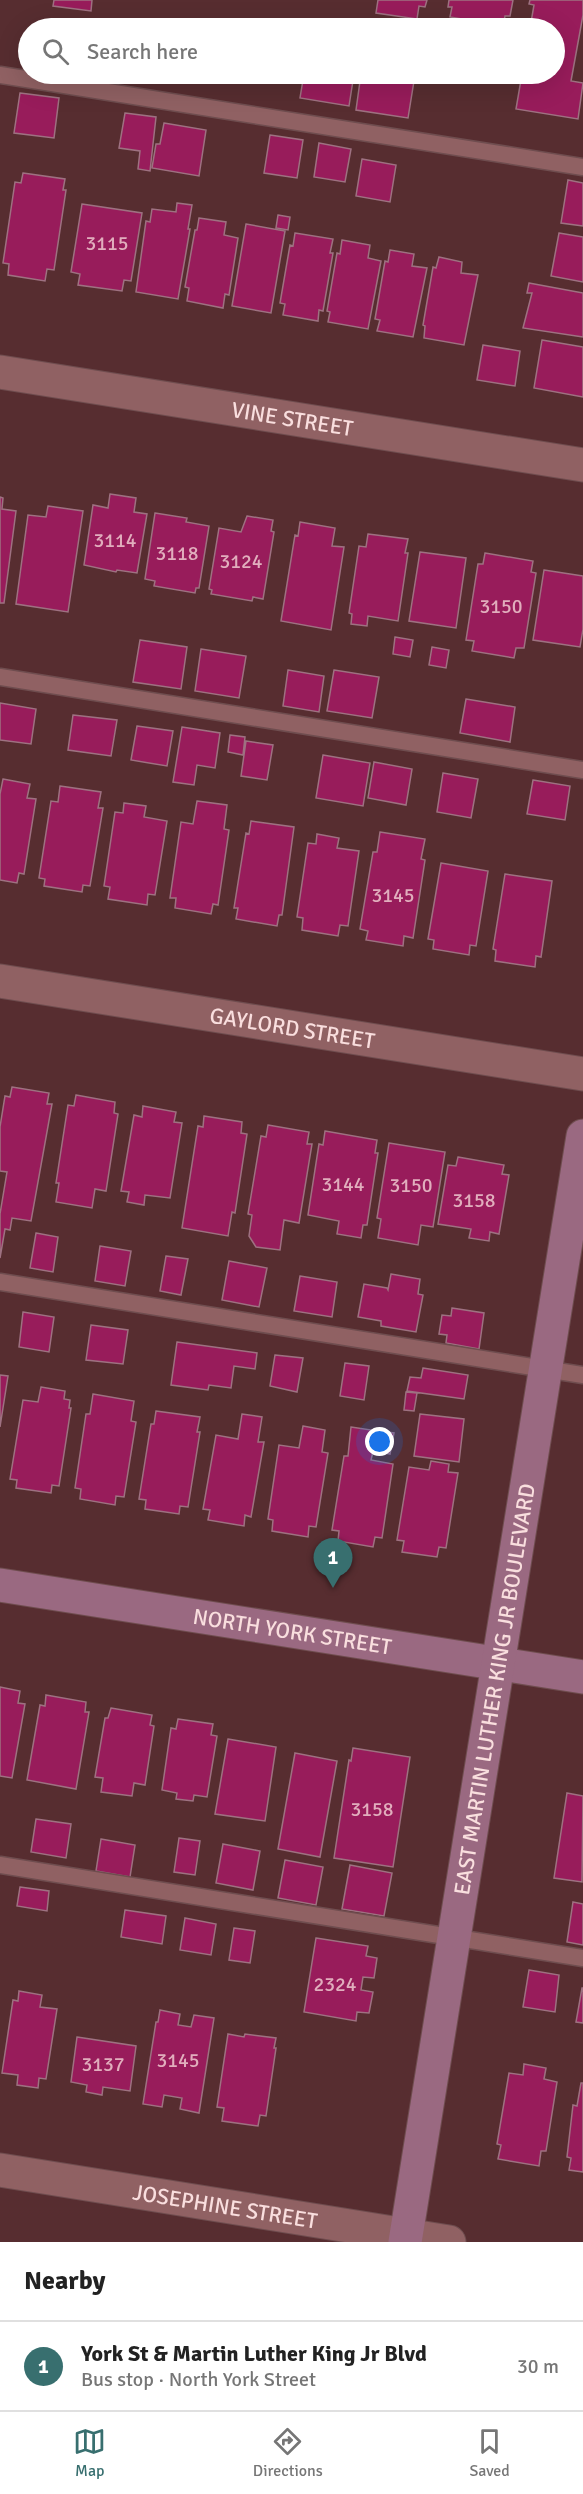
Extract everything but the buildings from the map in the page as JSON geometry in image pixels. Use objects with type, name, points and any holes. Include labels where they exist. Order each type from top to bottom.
[{"type":"main road","name":"EAST MARTIN LUTHER KING JR BOULEVARD","points":[[406,2239],[583,1136]]},
{"type":"main road","name":"NORTH YORK STREET","points":[[0,1585],[583,1677]]},
{"type":"street","name":"VINE STREET","points":[[0,372],[583,465]]},
{"type":"street","name":"GAYLORD STREET","points":[[0,981],[583,1074]]},
{"type":"street","name":"JOSEPHINE STREET","points":[[0,2170],[406,2239],[450,2242]]},
{"type":"lane","points":[[0,75],[18,78]]},
{"type":"lane","points":[[57,84],[583,167]]},
{"type":"lane","points":[[0,677],[583,770]]},
{"type":"lane","points":[[0,1282],[583,1376]]},
{"type":"lane","points":[[0,1865],[583,1958]]},
{"type":"place","name":"York St & Martin Luther King Jr Blvd","points":[[333,1588]]}]
